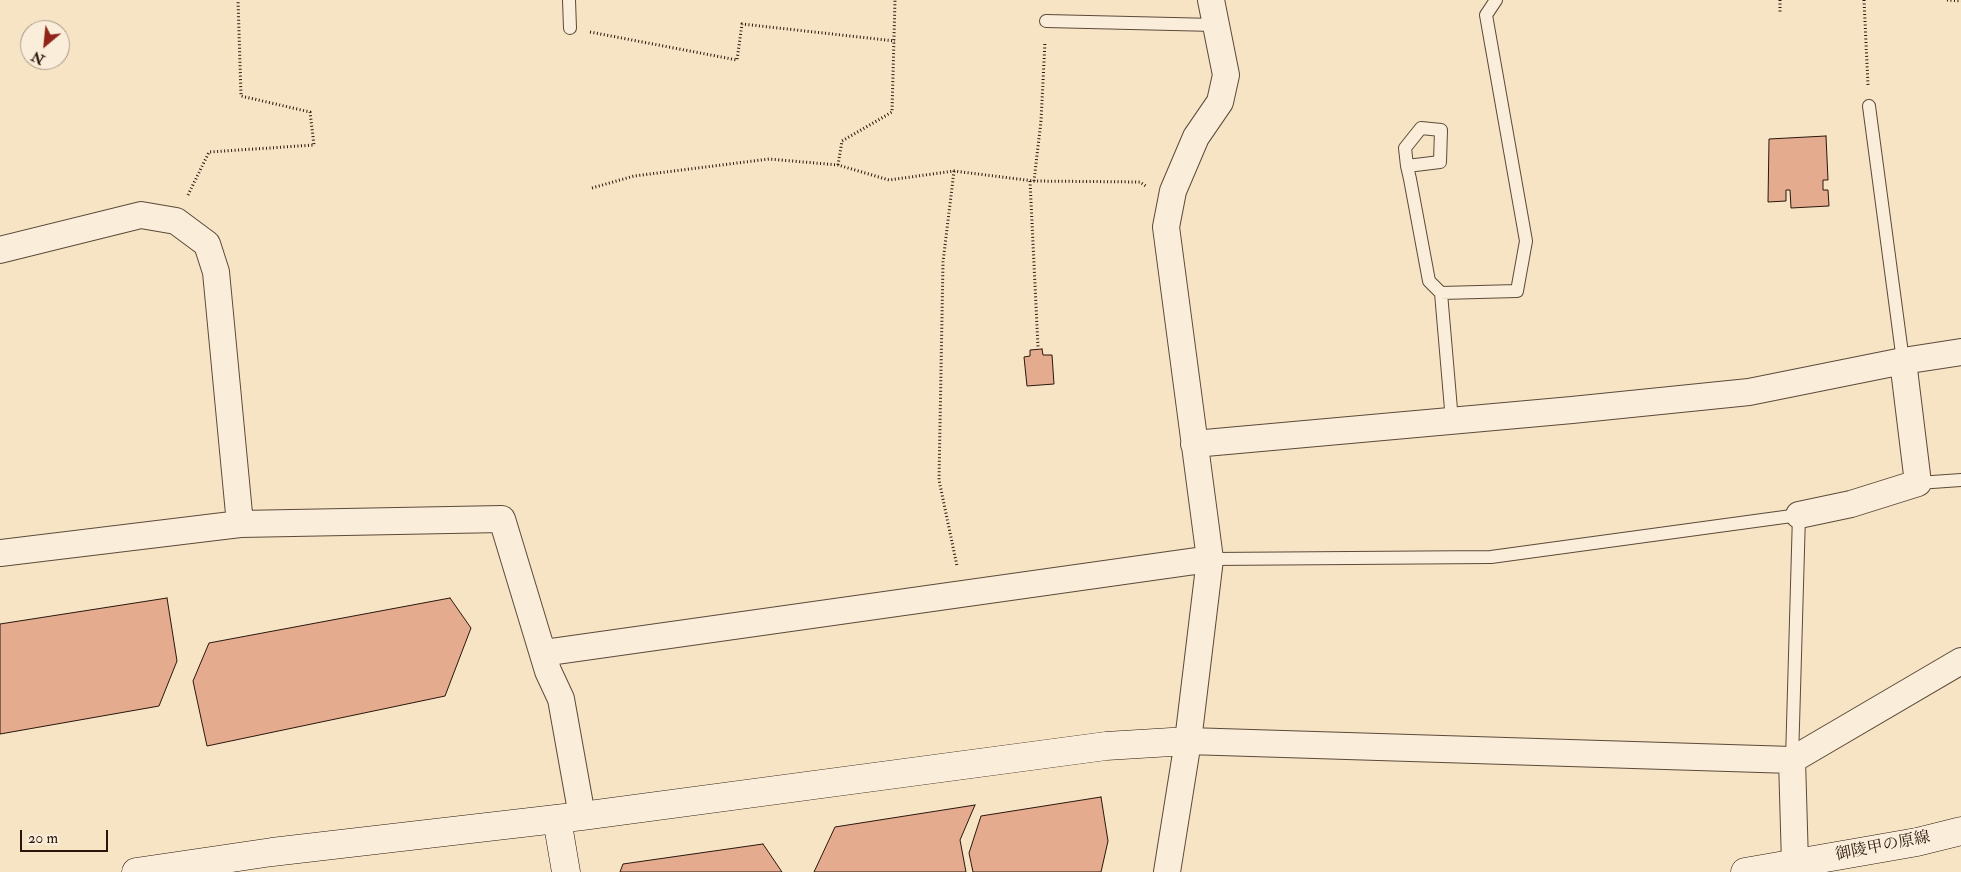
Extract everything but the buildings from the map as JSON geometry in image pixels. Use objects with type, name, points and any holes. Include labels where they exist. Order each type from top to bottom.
[{"type":"street","points":[[1167,872],[1188,741],[1210,559],[1166,227],[1173,191],[1196,137],[1220,102],[1226,75],[1213,12]]},
{"type":"street","points":[[0,250],[141,215],[176,221],[207,244],[216,272],[240,524]]},
{"type":"street","points":[[1194,444],[1749,392],[1903,361],[1961,352]]},
{"type":"street","points":[[1798,515],[1851,504],[1918,483],[1903,361]]},
{"type":"street","points":[[0,553],[240,524],[502,518],[548,671],[561,699],[569,817],[566,872]]},
{"type":"street","points":[[543,653],[1210,559]]},
{"type":"street","points":[[136,872],[272,852],[569,817],[1106,746],[1188,741],[1792,760],[1961,661]]},
{"type":"street","points":[[1780,867],[1792,760]]},
{"type":"street","name":"御陵甲の原線","points":[[1745,872],[1917,842],[1961,831]]},
{"type":"lane","points":[[569,0],[570,28]]},
{"type":"lane","points":[[1440,293],[1517,291],[1526,241],[1486,15],[1496,0]]},
{"type":"lane","points":[[1046,21],[1213,12]]},
{"type":"lane","points":[[1869,106],[1903,361]]},
{"type":"lane","points":[[1408,166],[1429,281],[1440,293],[1452,421]]},
{"type":"lane","points":[[1918,483],[1961,480]]},
{"type":"lane","points":[[1210,559],[1491,557],[1798,515],[1792,760]]},
{"type":"path","points":[[176,221],[209,152],[314,145],[310,112],[240,96],[238,0]]},
{"type":"path","points":[[838,166],[842,141],[892,112],[895,0]]},
{"type":"path","points":[[1780,0],[1780,14]]},
{"type":"path","points":[[1864,0],[1869,106]]},
{"type":"path","points":[[1947,0],[1961,1]]},
{"type":"path","points":[[1038,347],[1032,181],[1041,121],[1046,21]]},
{"type":"path","points":[[570,28],[737,60],[742,24],[895,41]]},
{"type":"path","points":[[592,188],[634,176],[769,159],[838,166],[889,180],[954,172],[1032,181],[1140,182],[1157,195],[1159,220],[1166,227]]},
{"type":"path","points":[[954,172],[943,262],[939,480],[963,593]]}]
